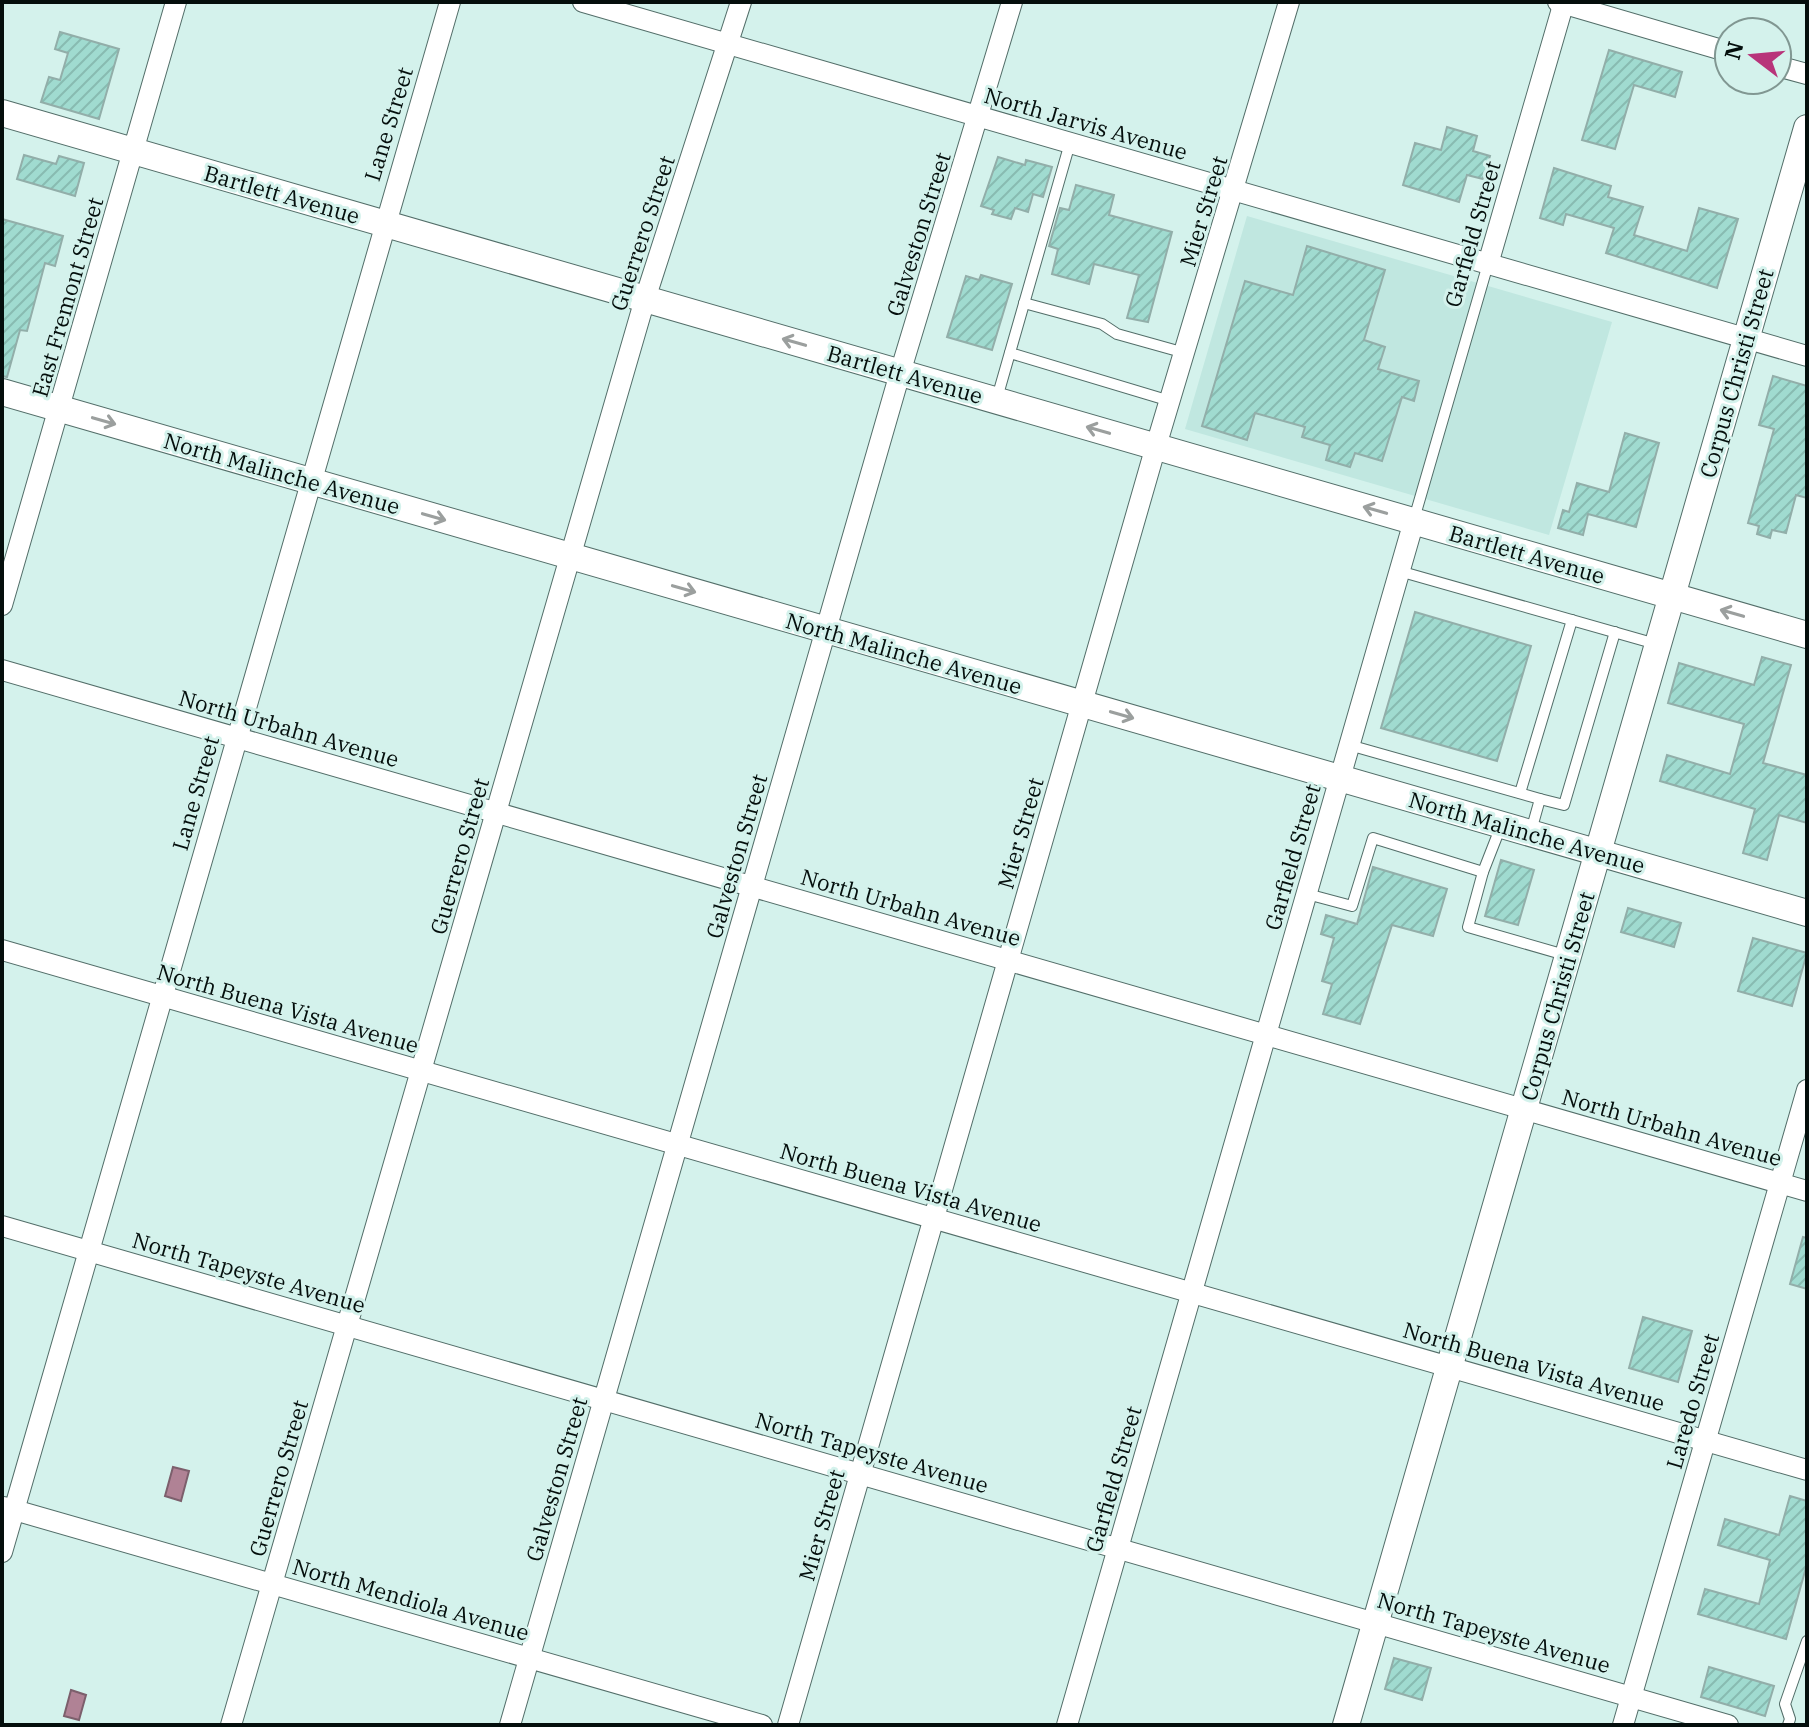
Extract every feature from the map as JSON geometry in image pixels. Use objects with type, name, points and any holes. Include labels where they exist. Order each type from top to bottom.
[{"type":"main road","name":"Bartlett Avenue","points":[[2,113],[1807,635]]},
{"type":"main road","name":"Corpus Christi Street","points":[[1346,1725],[1807,128]]},
{"type":"main road","name":"North Malinche Avenue","points":[[2,392],[1807,913]]},
{"type":"street","name":"East Fremont Street","points":[[2,605],[176,2]]},
{"type":"street","name":"Lane Street","points":[[2,1552],[8,1508],[89,1251],[450,2]]},
{"type":"street","name":"North Jarvis Avenue","points":[[583,2],[1807,356]]},
{"type":"street","name":"Guerrero Street","points":[[231,1725],[645,299],[741,2]]},
{"type":"street","name":"Galveston Street","points":[[510,1725],[900,373],[980,117],[1012,2]]},
{"type":"street","name":"Mier Street","points":[[788,1725],[1156,446],[1289,2]]},
{"type":"street","points":[[1562,3],[1713,47]]},
{"type":"street","name":"Garfield Street","points":[[1488,264],[1562,3]]},
{"type":"street","name":"Garfield Street","points":[[1067,1725],[1414,521]]},
{"type":"street","name":"North Urbahn Avenue","points":[[2,670],[1807,1191]]},
{"type":"street","name":"North Buena Vista Avenue","points":[[2,950],[1807,1470]]},
{"type":"street","name":"Laredo Street","points":[[1623,1725],[1807,1090]]},
{"type":"street","name":"North Tapeyste Avenue","points":[[2,1226],[1728,1725]]},
{"type":"street","name":"North Mendiola Avenue","points":[[8,1508],[762,1725]]},
{"type":"lane","points":[[996,400],[1070,143]]},
{"type":"lane","name":"Garfield Street","points":[[1414,521],[1488,264]]},
{"type":"lane","points":[[1024,303],[1102,324],[1117,334],[1185,353]]},
{"type":"lane","points":[[1010,353],[1170,401]]},
{"type":"lane","points":[[1399,571],[1658,644]]},
{"type":"lane","points":[[1520,793],[1572,620]]},
{"type":"lane","points":[[1349,745],[1564,805],[1615,632]]},
{"type":"lane","points":[[1531,833],[1540,799]]},
{"type":"lane","points":[[1502,824],[1483,872],[1468,927],[1568,956]]},
{"type":"lane","points":[[1307,894],[1352,906],[1373,838],[1483,872]]},
{"type":"lane","points":[[1788,1725],[1790,1719],[1785,1704],[1807,1641]]},
{"type":"shaded area","points":[[1247,216],[1612,322],[1549,535],[1185,429]]},
{"type":"shaded area","points":[[173,1467],[189,1471],[181,1501],[165,1496]]},
{"type":"shaded area","points":[[71,1690],[86,1695],[79,1720],[64,1716]]},
{"type":"building","points":[[60,32],[119,49],[99,119],[41,102],[49,77],[60,80],[68,53],[55,49]]},
{"type":"building","points":[[1609,50],[1682,72],[1675,97],[1634,85],[1615,149],[1582,140]]},
{"type":"building","points":[[1447,127],[1477,136],[1473,151],[1490,156],[1483,179],[1467,175],[1459,202],[1403,185],[1415,143],[1441,150]]},
{"type":"building","points":[[24,155],[56,164],[59,156],[84,163],[75,196],[17,179]]},
{"type":"building","points":[[998,157],[1025,165],[1026,160],[1052,167],[1043,197],[1033,194],[1028,212],[1015,208],[1011,219],[992,214],[994,210],[981,206]]},
{"type":"building","points":[[1554,168],[1611,186],[1608,197],[1643,207],[1634,235],[1687,251],[1699,208],[1738,219],[1717,288],[1606,253],[1614,228],[1566,214],[1563,225],[1540,218]]},
{"type":"building","points":[[1076,185],[1114,195],[1109,215],[1172,232],[1148,322],[1127,318],[1139,275],[1094,264],[1089,284],[1052,274],[1058,249],[1049,246],[1060,208],[1069,210]]},
{"type":"building","points":[[2,219],[63,236],[55,266],[45,263],[27,331],[20,330],[7,377],[2,376]]},
{"type":"building","points":[[1307,246],[1385,270],[1364,340],[1385,347],[1378,369],[1419,381],[1414,401],[1402,397],[1382,461],[1355,453],[1350,467],[1326,460],[1330,445],[1302,437],[1305,427],[1255,413],[1247,440],[1202,426],[1245,281],[1293,295]]},
{"type":"building","points":[[981,275],[1012,284],[992,350],[947,337],[966,276],[979,280]]},
{"type":"building","points":[[1773,376],[1807,386],[1807,498],[1796,495],[1786,533],[1772,530],[1770,538],[1757,534],[1759,526],[1748,523],[1774,429],[1759,425]]},
{"type":"building","points":[[1625,433],[1659,443],[1636,527],[1588,514],[1583,535],[1558,528],[1563,510],[1569,512],[1577,483],[1609,492]]},
{"type":"building","points":[[1415,612],[1531,646],[1497,761],[1381,728]]},
{"type":"building","points":[[1762,657],[1791,665],[1763,763],[1807,775],[1807,823],[1779,815],[1767,860],[1743,853],[1755,809],[1660,781],[1667,755],[1730,774],[1744,724],[1668,703],[1679,663],[1754,685]]},
{"type":"building","points":[[1501,860],[1534,870],[1518,925],[1485,916]]},
{"type":"building","points":[[1373,867],[1447,889],[1433,936],[1392,925],[1360,1024],[1323,1014],[1332,984],[1322,981],[1334,938],[1321,934],[1326,915],[1357,924]]},
{"type":"building","points":[[1628,908],[1681,923],[1674,947],[1621,932]]},
{"type":"building","points":[[1753,938],[1807,953],[1792,1006],[1738,991]]},
{"type":"building","points":[[1803,1237],[1807,1238],[1807,1289],[1790,1284]]},
{"type":"building","points":[[1643,1317],[1692,1331],[1678,1382],[1629,1368]]},
{"type":"building","points":[[1790,1496],[1807,1501],[1807,1564],[1786,1639],[1698,1614],[1705,1589],[1759,1604],[1770,1560],[1718,1545],[1725,1519],[1779,1535]]},
{"type":"building","points":[[1394,1658],[1431,1668],[1422,1700],[1385,1689]]},
{"type":"building","points":[[1709,1667],[1774,1686],[1765,1716],[1701,1697]]}]
